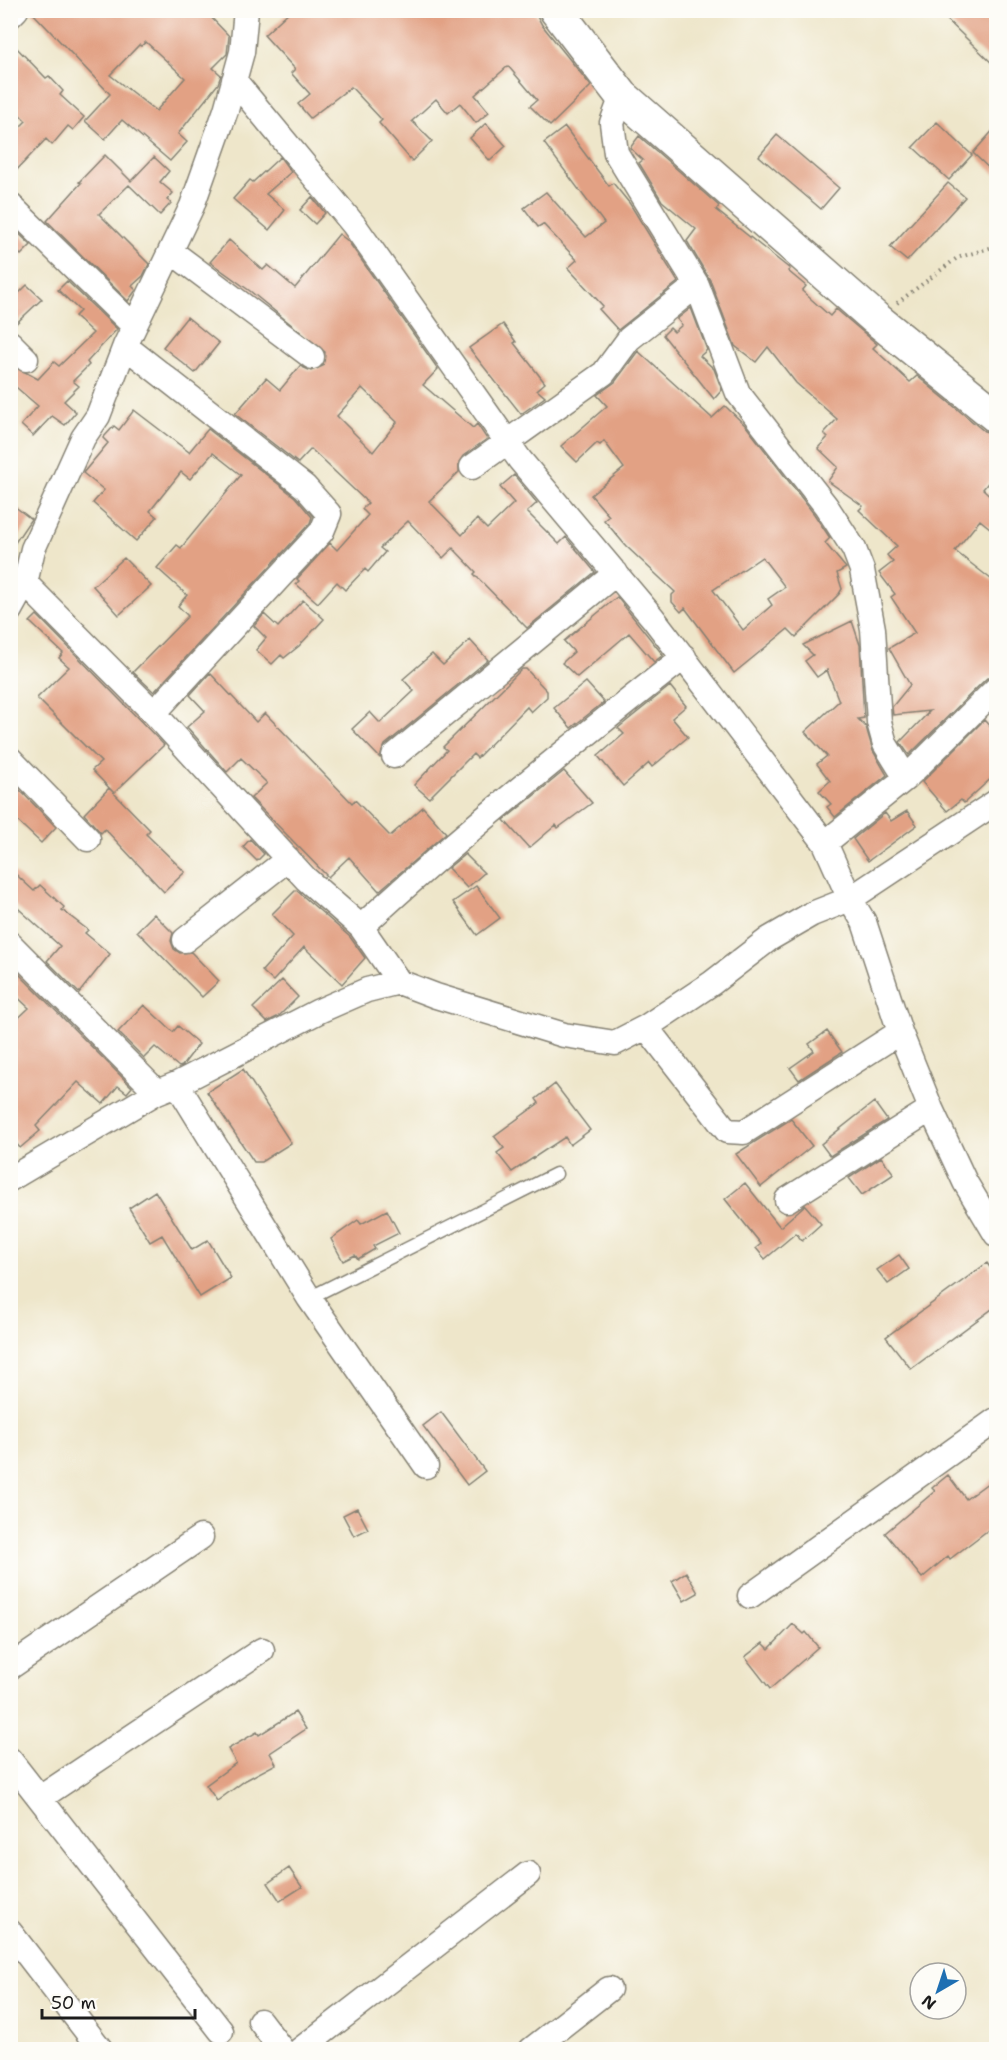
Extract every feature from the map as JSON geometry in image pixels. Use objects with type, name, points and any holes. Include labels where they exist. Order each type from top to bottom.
[{"type":"main road","points":[[556,10],[622,96],[875,318],[996,416]]},
{"type":"street","points":[[10,16],[16,10]]},
{"type":"street","points":[[10,610],[25,582],[33,549],[84,438],[98,416],[130,336],[172,252],[196,195],[242,52],[246,10]]},
{"type":"street","points":[[234,80],[354,225],[508,443],[684,657],[825,843],[850,899],[864,922],[900,1032],[931,1109],[965,1182],[996,1234]]},
{"type":"street","points":[[622,96],[612,123],[616,153],[697,285],[738,393],[826,506],[854,549],[862,570],[873,629],[879,723],[885,744],[906,778]]},
{"type":"street","points":[[10,205],[130,336],[305,487],[329,514],[322,531],[153,713]]},
{"type":"street","points":[[172,252],[312,357]]},
{"type":"street","points":[[472,467],[604,373],[629,339],[697,285]]},
{"type":"street","points":[[394,756],[616,573]]},
{"type":"street","points":[[25,582],[153,713],[306,879],[361,927],[399,982],[436,996],[564,1035],[615,1043],[646,1027],[712,983],[770,939],[812,914],[850,899],[996,802]]},
{"type":"street","points":[[361,927],[436,857],[684,657]]},
{"type":"street","points":[[825,843],[906,778],[996,689]]},
{"type":"street","points":[[10,759],[88,839]]},
{"type":"street","points":[[185,940],[288,859]]},
{"type":"street","points":[[10,944],[167,1088],[426,1466]]},
{"type":"street","points":[[10,1179],[167,1088],[319,1011],[368,990],[399,982]]},
{"type":"street","points":[[646,1027],[727,1131],[744,1132],[900,1032]]},
{"type":"street","points":[[787,1200],[931,1109]]},
{"type":"street","points":[[750,1596],[996,1420]]},
{"type":"street","points":[[10,1667],[201,1537]]},
{"type":"street","points":[[40,1798],[262,1650]]},
{"type":"street","points":[[10,1760],[221,2031]]},
{"type":"street","points":[[300,2049],[528,1874]]},
{"type":"street","points":[[10,1932],[101,2049]]},
{"type":"street","points":[[531,2049],[609,1989]]},
{"type":"street","points":[[260,2021],[282,2049]]},
{"type":"lane","points":[[309,1298],[556,1174]]},
{"type":"path","points":[[875,318],[957,258],[996,246]]},
{"type":"building","points":[[30,10],[204,10],[229,36],[227,54],[213,68],[221,75],[218,84],[178,134],[187,142],[170,161],[122,120],[105,139],[85,121],[110,94]],"holes":[[[146,42],[185,78],[156,111],[110,75],[139,45]]]},
{"type":"building","points":[[291,10],[450,10],[457,18],[466,10],[534,10],[542,25],[591,86],[550,126],[530,106],[537,100],[508,66],[475,95],[489,112],[476,123],[460,103],[448,113],[436,99],[412,121],[432,141],[412,161],[379,123],[382,120],[351,87],[310,118],[298,104],[310,94],[291,73],[295,69],[264,35]]},
{"type":"building","points":[[937,10],[986,10],[996,20],[996,67]]},
{"type":"building","points":[[10,41],[46,78],[49,76],[63,91],[60,95],[84,117],[73,130],[68,126],[52,145],[46,139],[10,177],[10,137],[26,121],[10,105]]},
{"type":"building","points":[[937,122],[972,155],[949,180],[913,147]]},
{"type":"building","points":[[486,123],[506,146],[490,161],[470,138]]},
{"type":"building","points":[[565,127],[609,186],[613,183],[630,204],[678,282],[618,330],[599,309],[603,306],[568,268],[577,260],[543,224],[538,227],[524,208],[546,192],[586,237],[604,223],[544,143]]},
{"type":"building","points":[[996,127],[996,175],[973,153]]},
{"type":"building","points":[[777,135],[839,188],[821,209],[759,156]]},
{"type":"building","points":[[639,136],[719,206],[716,210],[790,269],[788,271],[806,286],[802,291],[830,316],[836,309],[877,344],[873,348],[910,382],[917,376],[984,431],[996,434],[996,473],[983,489],[996,501],[996,533],[980,520],[955,551],[996,583],[996,675],[986,679],[909,755],[900,742],[930,711],[893,715],[892,707],[910,685],[889,648],[915,633],[891,597],[895,594],[879,573],[893,562],[887,555],[897,546],[859,510],[863,506],[828,481],[838,467],[818,448],[828,437],[824,433],[837,419],[796,383],[768,347],[756,362],[735,346],[710,280],[687,241],[696,229],[662,201],[639,163],[643,160],[630,148]]},
{"type":"building","points":[[105,155],[131,181],[154,157],[169,171],[160,182],[173,193],[167,200],[171,203],[160,215],[129,185],[99,214],[149,264],[143,276],[132,286],[136,290],[128,301],[47,221]]},
{"type":"building","points":[[280,157],[291,172],[266,194],[285,210],[269,230],[233,199],[250,180],[253,182]]},
{"type":"building","points":[[948,183],[965,197],[907,261],[890,247]]},
{"type":"building","points":[[312,197],[325,213],[315,224],[300,210]]},
{"type":"building","points":[[15,230],[31,245],[21,255],[10,245],[10,236]]},
{"type":"building","points":[[339,234],[348,241],[438,369],[423,385],[473,428],[477,424],[487,439],[463,456],[459,462],[459,472],[429,501],[462,535],[477,519],[487,529],[514,503],[500,487],[514,475],[537,503],[527,512],[559,544],[566,537],[595,572],[527,628],[474,574],[476,572],[453,548],[443,558],[408,521],[380,548],[385,552],[368,572],[365,569],[345,590],[337,582],[318,603],[296,584],[299,581],[297,579],[330,543],[337,550],[368,515],[362,509],[368,503],[311,449],[298,463],[235,414],[266,378],[280,390],[300,366],[311,371],[323,366],[325,352],[250,291],[210,262],[229,240],[263,270],[268,265],[295,288]],"holes":[[[362,388],[397,422],[373,452],[337,416]]]},
{"type":"building","points":[[67,281],[117,329],[87,362],[89,365],[73,381],[79,386],[64,401],[76,412],[65,425],[52,416],[33,436],[21,425],[38,406],[10,382],[10,364],[38,379],[54,362],[59,366],[93,333],[75,316],[80,311],[58,290]]},
{"type":"building","points":[[27,285],[42,299],[10,329],[10,302]]},
{"type":"building","points":[[691,308],[707,350],[700,356],[714,369],[722,390],[714,399],[663,335],[670,328],[674,332],[682,325],[677,319]]},
{"type":"building","points":[[187,317],[219,343],[195,373],[163,347]]},
{"type":"building","points":[[503,324],[516,342],[514,343],[545,383],[537,390],[545,397],[521,414],[469,348]]},
{"type":"building","points":[[638,351],[712,418],[725,406],[746,426],[814,514],[830,538],[825,543],[846,568],[837,573],[842,589],[839,594],[796,637],[788,629],[734,673],[685,608],[681,612],[672,602],[672,595],[675,592],[626,546],[604,520],[609,516],[591,495],[624,468],[604,441],[600,445],[597,443],[577,462],[561,446],[607,406],[597,395],[615,382]],"holes":[[[762,557],[785,587],[768,599],[772,605],[743,630],[713,590]]]},
{"type":"building","points":[[134,410],[189,452],[208,429],[295,497],[312,517],[310,523],[154,692],[133,672],[188,616],[178,606],[187,595],[157,568],[177,545],[181,548],[241,475],[213,453],[190,479],[181,472],[150,511],[157,517],[136,541],[93,503],[104,490],[83,473],[108,443],[103,438],[114,426],[119,430]]},
{"type":"building","points":[[10,503],[31,519],[10,550]]},
{"type":"building","points":[[124,558],[151,586],[119,615],[93,586]]},
{"type":"building","points":[[617,597],[663,655],[654,662],[629,633],[577,677],[562,663],[574,652],[564,641]]},
{"type":"building","points":[[303,600],[324,619],[299,646],[284,658],[281,655],[272,664],[256,650],[266,638],[254,626],[264,614],[278,627]]},
{"type":"building","points":[[37,615],[164,745],[114,793],[92,770],[101,762],[37,698],[69,667],[59,658],[63,653],[30,622]]},
{"type":"building","points":[[852,621],[860,645],[864,718],[858,719],[866,727],[873,751],[887,775],[835,817],[827,807],[831,804],[819,791],[830,781],[817,764],[827,756],[805,732],[839,701],[827,670],[817,677],[805,661],[813,655],[803,645]]},
{"type":"building","points":[[470,640],[488,660],[385,745],[380,758],[352,729],[370,712],[380,723],[414,691],[403,679],[432,654],[443,665]]},
{"type":"building","points":[[522,669],[526,669],[547,691],[547,697],[531,712],[527,707],[477,758],[473,754],[429,798],[414,785],[447,750],[443,747]]},
{"type":"building","points":[[210,673],[256,722],[265,713],[352,803],[355,800],[390,836],[423,807],[446,833],[379,891],[349,857],[328,877],[251,798],[267,783],[241,758],[227,772],[187,727],[205,711],[190,695]]},
{"type":"building","points":[[586,682],[604,702],[571,728],[554,708]]},
{"type":"building","points":[[670,686],[686,706],[672,718],[688,737],[652,767],[649,763],[623,786],[598,756],[624,734],[618,728]]},
{"type":"building","points":[[984,720],[996,733],[996,774],[964,803],[961,800],[947,811],[922,782]]},
{"type":"building","points":[[564,771],[592,803],[558,828],[556,825],[529,848],[504,820]]},
{"type":"building","points":[[10,780],[56,827],[41,843],[10,814]]},
{"type":"building","points":[[109,788],[150,830],[146,834],[185,872],[164,892],[105,829],[101,833],[84,814]]},
{"type":"building","points":[[907,811],[917,825],[868,861],[853,839],[885,813],[891,821]]},
{"type":"building","points":[[250,839],[264,854],[257,861],[243,847]]},
{"type":"building","points":[[465,854],[484,873],[467,888],[448,868]]},
{"type":"building","points":[[10,869],[34,891],[40,885],[64,907],[62,910],[88,930],[85,933],[110,954],[79,993],[47,961],[60,946],[10,901]]},
{"type":"building","points":[[476,886],[500,918],[477,935],[453,902]]},
{"type":"building","points":[[296,890],[350,937],[365,958],[342,984],[304,947],[273,981],[262,971],[293,936],[272,914]]},
{"type":"building","points":[[154,914],[173,933],[171,941],[174,949],[180,953],[191,952],[219,981],[202,997],[137,931]]},
{"type":"building","points":[[10,965],[132,1087],[127,1093],[118,1086],[103,1104],[78,1082],[36,1126],[40,1131],[20,1148],[10,1136],[10,1026],[29,1008],[11,991],[18,983],[10,977]]},
{"type":"building","points":[[282,980],[298,997],[279,1016],[267,1022],[253,1008]]},
{"type":"building","points":[[144,1005],[173,1032],[178,1026],[199,1044],[182,1066],[179,1067],[155,1047],[144,1058],[118,1032]]},
{"type":"building","points":[[827,1031],[842,1052],[799,1080],[790,1068],[814,1051],[809,1044]]},
{"type":"building","points":[[243,1069],[291,1143],[261,1162],[254,1162],[207,1092]]},
{"type":"building","points":[[555,1084],[590,1130],[570,1145],[565,1137],[512,1172],[497,1153],[504,1148],[494,1136],[539,1103],[536,1099]]},
{"type":"building","points":[[874,1102],[887,1120],[830,1156],[821,1144]]},
{"type":"building","points":[[791,1119],[812,1146],[761,1187],[736,1154]]},
{"type":"building","points":[[881,1157],[894,1174],[862,1195],[849,1178]]},
{"type":"building","points":[[745,1183],[780,1227],[805,1205],[821,1224],[802,1241],[796,1233],[765,1259],[756,1248],[761,1244],[725,1199]]},
{"type":"building","points":[[155,1191],[192,1250],[208,1240],[231,1278],[200,1297],[162,1235],[150,1242],[129,1208]]},
{"type":"building","points":[[387,1210],[399,1233],[373,1246],[375,1249],[358,1259],[355,1255],[343,1261],[331,1239],[358,1220],[361,1224]]},
{"type":"building","points":[[899,1255],[909,1269],[888,1284],[877,1270]]},
{"type":"building","points":[[987,1263],[996,1276],[996,1306],[911,1369],[886,1337]]},
{"type":"building","points":[[441,1412],[485,1471],[467,1485],[423,1426]]},
{"type":"building","points":[[948,1475],[966,1499],[996,1477],[996,1524],[950,1559],[948,1556],[922,1578],[885,1533],[935,1491],[932,1488]]},
{"type":"building","points":[[357,1508],[368,1529],[354,1536],[343,1515]]},
{"type":"building","points":[[686,1572],[698,1593],[684,1601],[672,1581]]},
{"type":"building","points":[[793,1624],[804,1634],[806,1632],[818,1647],[770,1689],[745,1657],[763,1643],[769,1649]]},
{"type":"building","points":[[295,1712],[306,1729],[270,1753],[276,1764],[246,1780],[217,1801],[206,1785],[236,1763],[228,1749],[257,1732],[259,1735]]},
{"type":"building","points":[[289,1868],[302,1887],[280,1901],[268,1883]]}]
